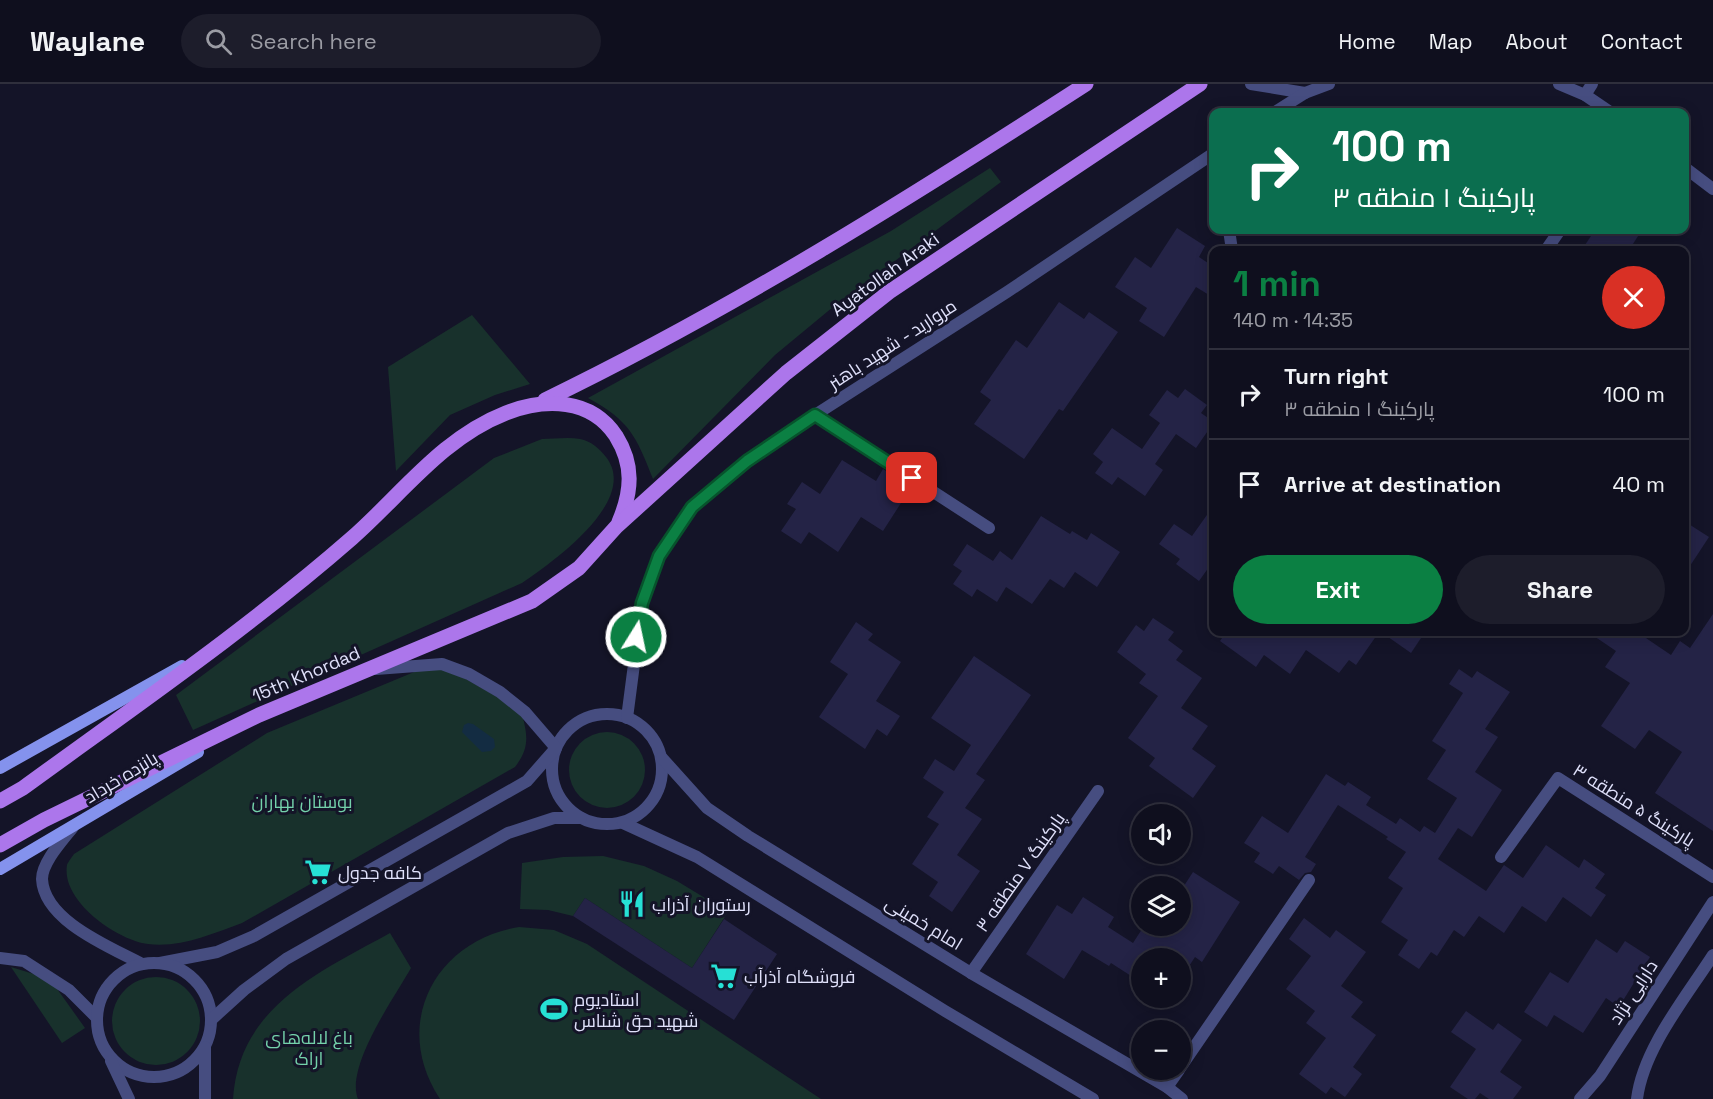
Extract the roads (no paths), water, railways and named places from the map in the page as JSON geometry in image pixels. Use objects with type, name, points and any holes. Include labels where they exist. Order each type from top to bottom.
[{"type":"main road","points":[[0,801],[23,788],[219,644],[353,537],[435,457],[458,439],[499,416],[535,405],[610,369],[869,222],[1086,84]]},
{"type":"main road","name":"Ayatollah Araki","points":[[616,527],[786,373],[890,292],[1200,84]]},
{"type":"main road","points":[[535,405],[559,402],[572,405],[599,417],[610,428],[629,461],[630,485],[625,508],[616,527]]},
{"type":"main road","name":"15th Khordad","points":[[0,845],[44,820],[259,715],[532,601],[579,568],[616,527]]},
{"type":"main road","points":[[0,768],[219,644]]},
{"type":"main road","name":"پانزده خرداد","points":[[0,869],[259,715]]},
{"type":"street","points":[[1251,84],[1305,93]]},
{"type":"street","points":[[1281,108],[1305,93],[1329,84]]},
{"type":"street","points":[[1559,84],[1589,89],[1606,108]]},
{"type":"street","name":"مروارید - شهید باهنر","points":[[627,718],[642,603],[659,556],[692,507],[747,461],[1007,292],[1209,156]]},
{"type":"street","points":[[1689,171],[1713,189]]},
{"type":"street","points":[[815,415],[989,528]]},
{"type":"street","points":[[369,669],[442,664],[469,674],[500,692],[525,712],[556,748]]},
{"type":"street","points":[[129,1099],[100,1037],[97,1018],[101,1000],[111,984],[125,972],[142,964],[160,963],[218,952],[254,936],[527,781],[573,726],[600,715],[614,714],[627,718],[650,734],[662,759],[663,775],[659,791],[644,810],[623,823]]},
{"type":"street","points":[[556,748],[552,764],[553,781],[563,802],[581,819]]},
{"type":"street","name":"امام خمینی","points":[[662,759],[707,808],[748,836],[971,973],[1167,1087],[1182,1099]]},
{"type":"street","name":"پارکینگ ۵ منطقه ۳","points":[[1501,857],[1558,778],[1713,877]]},
{"type":"street","name":"پارکینگ ۷ منطقه ۳","points":[[971,973],[1098,791]]},
{"type":"street","points":[[211,1020],[244,990],[286,959],[508,833],[554,818],[581,819],[596,824],[623,823],[696,857],[945,1011],[1093,1099]]},
{"type":"street","points":[[73,827],[52,852],[42,878],[50,904],[72,926],[142,964]]},
{"type":"street","points":[[1191,1053],[1309,880]]},
{"type":"street","name":"دارایی نژاد","points":[[1580,1099],[1600,1076],[1713,902]]},
{"type":"street","points":[[1637,1099],[1639,1081],[1658,1041],[1713,955]]},
{"type":"street","points":[[0,958],[24,961],[69,990],[97,1018]]},
{"type":"street","points":[[160,963],[178,968],[194,978],[205,993],[211,1010],[211,1029],[205,1047],[205,1099]]},
{"type":"street","points":[[108,1054],[122,1068],[140,1076],[158,1077],[177,1073],[193,1062],[205,1047]]},
{"type":"street","points":[[1167,1087],[1172,1080]]},
{"type":"water","points":[[468,723],[494,739],[495,747],[491,751],[482,752],[462,732],[464,725]]},
{"type":"place","name":"کافه جدول","points":[[318,872]]},
{"type":"place","name":"رستوران آذراب","points":[[632,904]]},
{"type":"place","name":"فروشگاه آذرآب","points":[[724,976]]},
{"type":"place","name":"استادیوم شهید حق شناس","points":[[554,1009]]},
{"type":"park label","name":"بوستان بهاران","points":[[302,801]]},
{"type":"park label","name":"باغ لاله‌های اراک","points":[[309,1047]]}]
